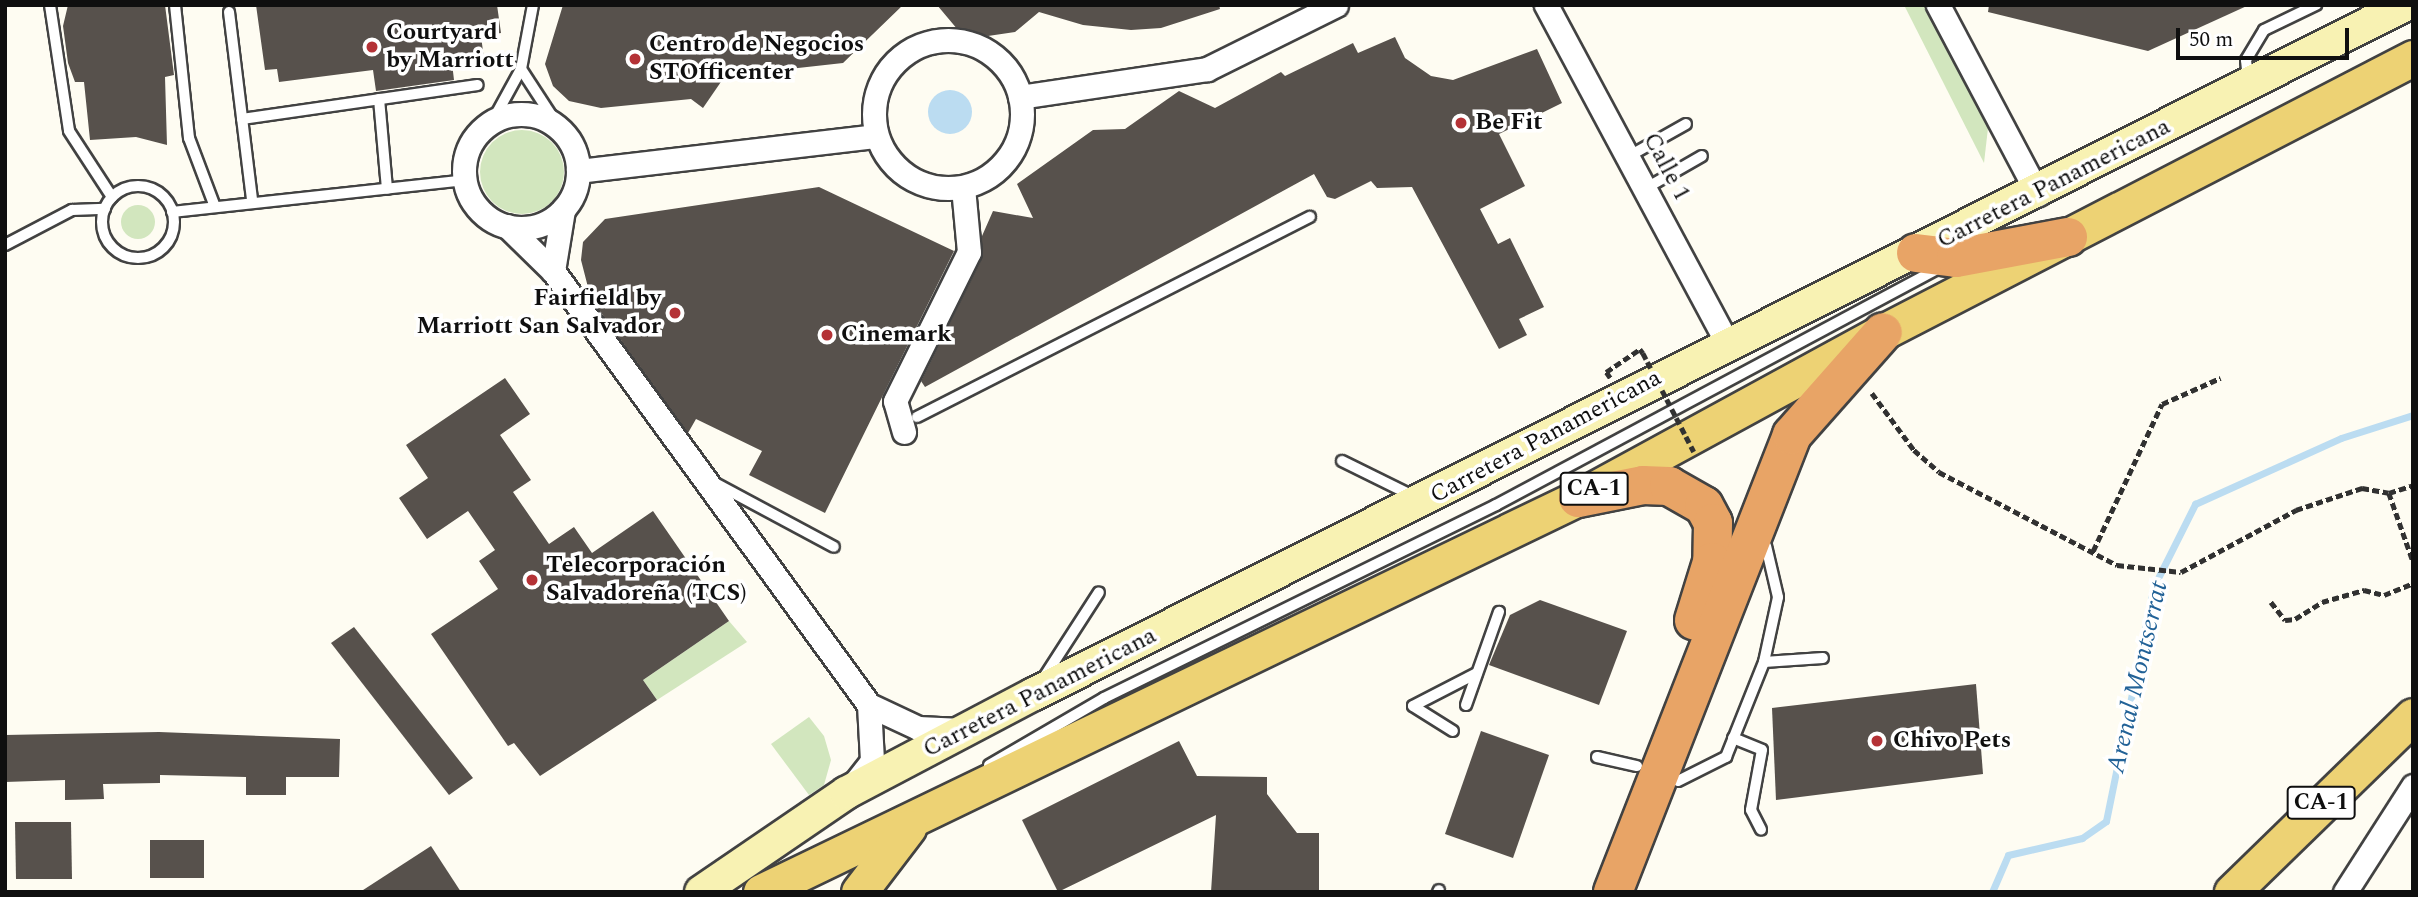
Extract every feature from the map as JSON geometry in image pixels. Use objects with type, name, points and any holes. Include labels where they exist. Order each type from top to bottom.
[{"type":"highway","points":[[1916,253],[1956,258],[2068,237]]},
{"type":"highway","points":[[1613,892],[1792,435],[1852,361],[1883,332]]},
{"type":"highway","points":[[1641,892],[1678,780],[1818,406]]},
{"type":"highway","points":[[1578,498],[1643,485],[1669,486],[1691,494],[1713,523],[1708,585],[1586,892]]},
{"type":"main road","name":"CA-1","points":[[761,892],[1578,498],[1883,332],[2413,58]]},
{"type":"main road","name":"CA-1","points":[[2232,892],[2413,716]]},
{"type":"main road","points":[[859,892],[878,861],[939,806]]},
{"type":"street","points":[[1020,97],[1207,69],[1336,5]]},
{"type":"street","name":"Calle 1","points":[[1526,5],[1549,13],[1631,155],[1727,342]]},
{"type":"street","points":[[1938,5],[2038,194]]},
{"type":"street","name":"Carretera Panamericana","points":[[701,892],[846,793],[1034,694],[1424,501],[1727,342],[2038,194],[2405,5]]},
{"type":"street","points":[[953,40],[988,51],[1007,68],[1020,97],[1022,124],[1010,156],[994,173],[963,187],[940,188],[907,176],[890,162],[876,136],[874,105],[881,81],[905,53],[928,43],[953,40]]},
{"type":"street","points":[[553,271],[563,210],[578,171],[574,150],[562,132],[529,115],[492,122],[469,149],[464,180],[479,209],[507,226],[553,271],[869,705],[918,728],[966,730]]},
{"type":"street","points":[[578,171],[876,136]]},
{"type":"street","points":[[910,424],[895,401],[969,251],[963,187]]},
{"type":"street","points":[[507,226],[535,226],[563,210]]},
{"type":"street","points":[[846,793],[872,761],[869,705]]},
{"type":"street","points":[[2345,892],[2410,794]]},
{"type":"lane","points":[[50,5],[69,131],[112,197]]},
{"type":"lane","points":[[175,5],[189,138],[214,204]]},
{"type":"lane","points":[[492,122],[521,69],[533,5]]},
{"type":"lane","points":[[2249,85],[2246,60],[2264,30],[2316,5]]},
{"type":"lane","points":[[229,12],[252,200]]},
{"type":"lane","points":[[521,69],[562,132]]},
{"type":"lane","points":[[242,118],[478,85]]},
{"type":"lane","points":[[379,99],[387,189]]},
{"type":"lane","points":[[1631,155],[1686,124]]},
{"type":"lane","points":[[1647,187],[1702,156]]},
{"type":"lane","points":[[172,212],[214,204],[464,180]]},
{"type":"lane","points":[[130,187],[145,187],[163,197],[172,212],[167,243],[136,257],[108,242],[102,225],[105,209],[112,197],[130,187]]},
{"type":"lane","points":[[5,246],[72,210],[105,209]]},
{"type":"lane","points":[[910,424],[1310,217]]},
{"type":"lane","points":[[939,806],[1031,737],[1509,499],[1956,258]]},
{"type":"lane","points":[[1342,461],[1424,501]]},
{"type":"lane","points":[[706,478],[834,547]]},
{"type":"lane","points":[[1678,780],[1726,757],[1764,662],[1778,597],[1766,546]]},
{"type":"lane","points":[[1034,694],[1100,592]]},
{"type":"lane","points":[[1466,705],[1499,612]]},
{"type":"lane","points":[[1764,662],[1823,658]]},
{"type":"lane","points":[[1453,732],[1413,706],[1477,673]]},
{"type":"lane","points":[[1733,738],[1762,750],[1751,810],[1761,830]]},
{"type":"lane","points":[[1597,757],[1637,766]]},
{"type":"path","points":[[1606,372],[1640,348],[1694,452]]},
{"type":"path","points":[[2093,551],[2162,404],[2220,378]]},
{"type":"path","points":[[1872,393],[1914,450],[1939,472],[2117,565],[2160,567],[2176,571],[2194,569],[2296,509],[2362,488],[2389,493],[2413,485]]},
{"type":"path","points":[[2389,493],[2413,561]]},
{"type":"path","points":[[2271,601],[2285,620],[2295,619],[2332,599],[2364,590],[2384,595],[2413,583]]},
{"type":"green space","points":[[1904,5],[1925,5],[1988,128],[1984,163]]},
{"type":"green space","points":[[522,130],[545,137],[557,149],[564,172],[557,195],[545,207],[522,214],[499,207],[487,195],[480,172],[487,149],[499,137]]},
{"type":"green space","points":[[138,205],[150,210],[155,222],[150,234],[138,239],[126,234],[121,222],[126,210]]},
{"type":"green space","points":[[729,621],[747,642],[657,700],[643,680]]},
{"type":"green space","points":[[809,717],[824,736],[831,760],[824,785],[809,795],[771,744]]},
{"type":"water","points":[[950,90],[966,96],[972,112],[966,128],[950,134],[934,128],[928,112],[934,96]]},
{"type":"building","points":[[68,5],[165,5],[174,75],[165,77],[167,145],[136,137],[90,140],[84,82],[75,82],[68,63],[63,26]]},
{"type":"building","name":"Courtyard by Marriott","points":[[256,5],[497,5],[501,33],[481,36],[484,59],[452,63],[454,80],[376,91],[373,70],[279,82],[277,69],[265,70]]},
{"type":"building","name":"Centro de Negocios STOfficenter","points":[[563,5],[903,5],[843,63],[725,76],[703,108],[691,99],[601,108],[569,101],[553,86],[545,64]]},
{"type":"building","points":[[937,5],[1219,5],[1220,9],[1161,28],[1131,30],[1083,25],[1039,12],[1015,32],[988,36],[958,30]]},
{"type":"building","points":[[1989,5],[2249,5],[2148,51],[1988,12]]},
{"type":"building","points":[[1395,37],[1405,58],[1431,76],[1453,80],[1537,49],[1562,103],[1499,134],[1525,186],[1480,209],[1498,244],[1510,238],[1544,307],[1519,319],[1527,335],[1499,349],[1412,187],[1377,188],[1371,181],[1335,199],[1327,197],[1314,174],[925,387],[921,381],[982,258],[982,236],[993,211],[1033,218],[1017,184],[1093,130],[1125,129],[1179,91],[1215,108],[1281,72],[1285,76],[1353,43],[1358,53]]},
{"type":"building","points":[[819,187],[954,251],[825,513],[749,475],[762,451],[696,419],[688,433],[591,299],[581,260],[583,242],[605,219]]},
{"type":"building","name":"Telecorporación Salvadoreña (TCS)","points":[[505,378],[530,414],[500,435],[531,480],[513,492],[549,544],[574,527],[592,553],[653,511],[729,621],[643,680],[657,700],[540,776],[514,743],[508,746],[431,634],[498,589],[479,561],[495,550],[468,511],[427,539],[399,498],[428,478],[406,445]]},
{"type":"building","points":[[1540,600],[1627,631],[1599,705],[1489,665],[1510,615]]},
{"type":"building","points":[[354,627],[473,778],[449,795],[331,643]]},
{"type":"building","name":"Chivo Pets","points":[[1976,684],[1983,774],[1776,800],[1772,708]]},
{"type":"building","points":[[1481,731],[1549,755],[1513,858],[1445,834]]},
{"type":"building","points":[[159,732],[340,739],[339,777],[286,777],[286,795],[246,795],[246,777],[160,775],[160,783],[103,784],[104,799],[65,800],[65,780],[5,782],[5,735]]},
{"type":"building","points":[[1179,741],[1197,776],[1267,777],[1267,794],[1297,833],[1319,833],[1319,892],[1211,892],[1216,815],[1058,892],[1022,820]]},
{"type":"building","points":[[15,822],[71,822],[72,879],[16,879]]},
{"type":"building","points":[[150,840],[204,840],[204,878],[150,878]]},
{"type":"building","points":[[431,846],[461,892],[360,892]]},
{"type":"waterway","name":"Arenal Montserrat","points":[[1992,892],[2008,855],[2082,838],[2106,821],[2154,586],[2195,504],[2341,438],[2413,415]]},
{"type":"place","name":"Courtyard by Marriott","points":[[372,47]]},
{"type":"place","name":"Centro de Negocios STOfficenter","points":[[635,59]]},
{"type":"place","name":"Be Fit","points":[[1461,123]]},
{"type":"place","name":"Fairfield by Marriott San Salvador","points":[[675,313]]},
{"type":"place","name":"Cinemark","points":[[827,335]]},
{"type":"place","name":"Telecorporación Salvadoreña (TCS)","points":[[532,580]]},
{"type":"place","name":"Chivo Pets","points":[[1877,741]]}]
